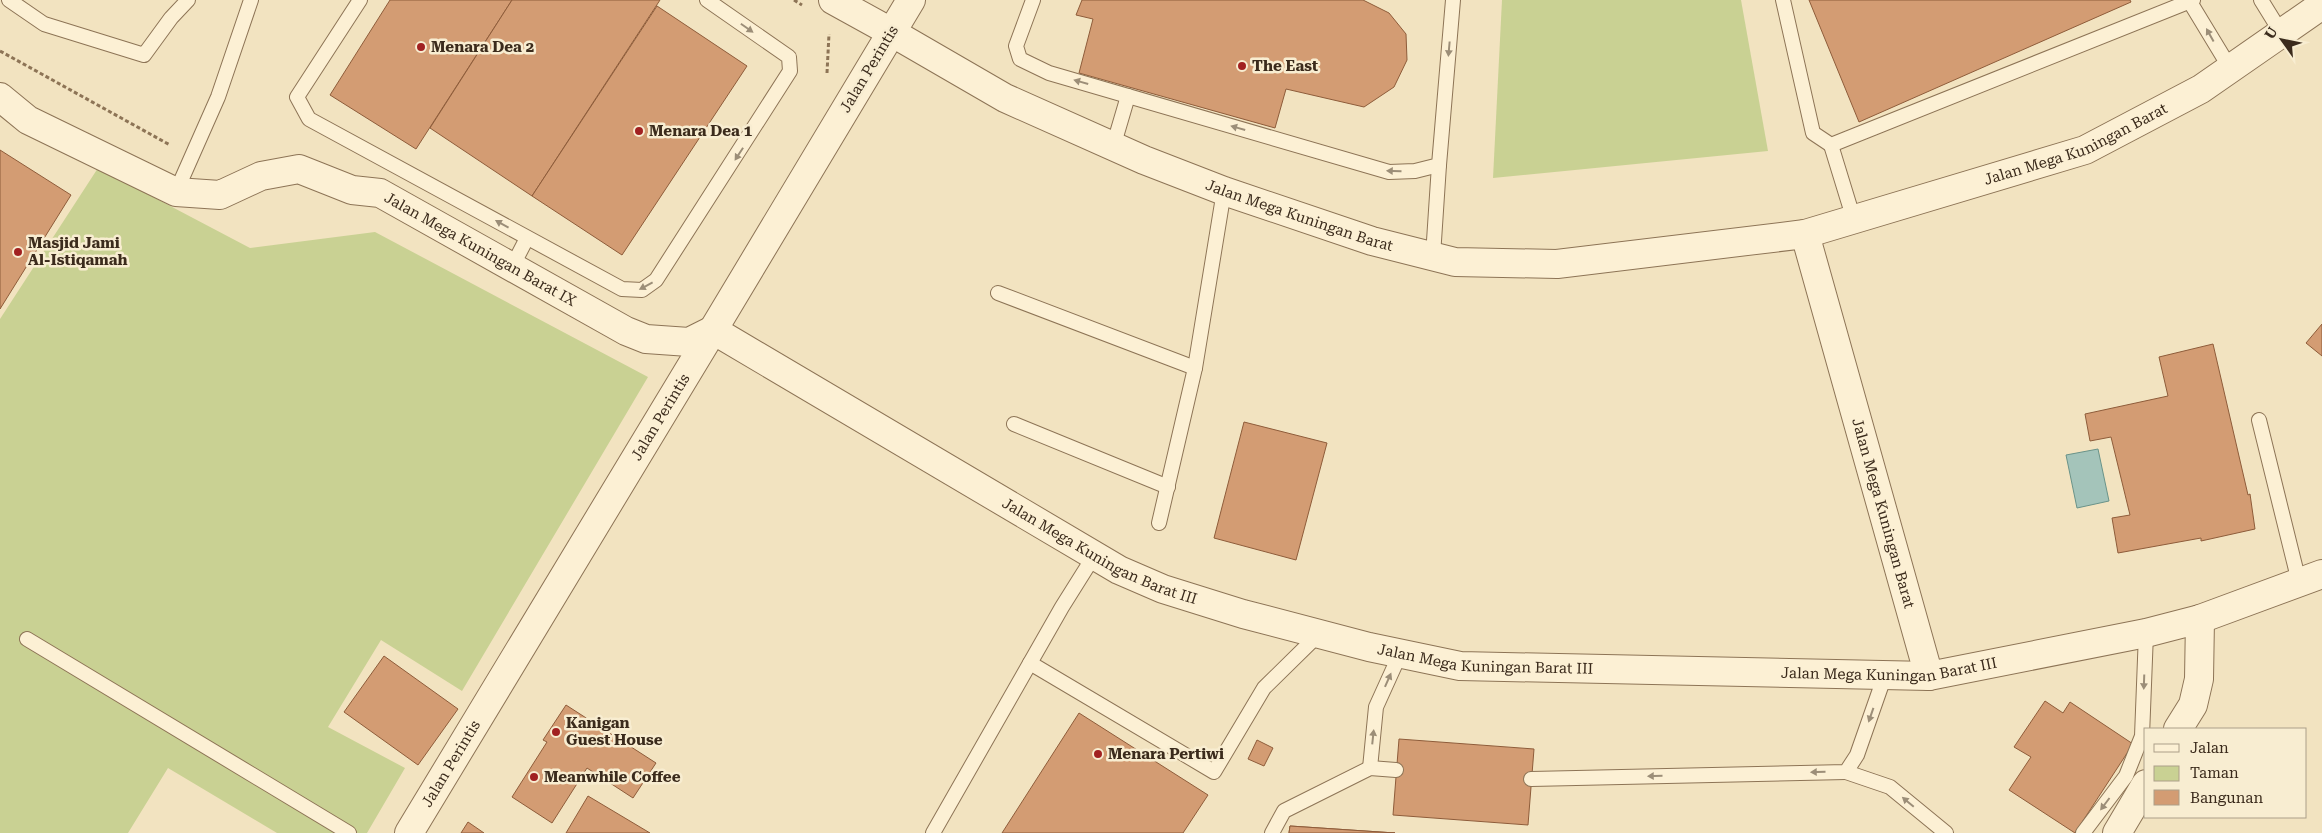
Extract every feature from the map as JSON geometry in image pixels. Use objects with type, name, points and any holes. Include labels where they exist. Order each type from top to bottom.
[{"type":"street","name":"Jalan Mega Kuningan Barat","points":[[833,0],[1006,98],[1113,146],[1224,192],[1372,241],[1454,262],[1557,264],[1805,234],[2085,150],[2201,89],[2322,5]]},
{"type":"street","name":"Jalan Perintis","points":[[409,833],[911,0]]},
{"type":"street","name":"Jalan Mega Kuningan Barat IX","points":[[0,97],[28,120],[176,192],[220,196],[261,176],[299,169],[352,190],[380,193],[511,269],[626,331],[646,339],[689,342],[713,330]]},
{"type":"street","name":"Jalan Mega Kuningan Barat","points":[[1805,234],[1929,676]]},
{"type":"street","name":"Jalan Mega Kuningan Barat III","points":[[713,330],[1119,570],[1163,589],[1242,614],[1318,635],[1460,666],[1929,676],[2146,633],[2200,619],[2310,578]]},
{"type":"street","points":[[2179,728],[2193,705],[2200,679],[2200,619]]},
{"type":"street","points":[[2117,833],[2144,787]]},
{"type":"lane","points":[[9,0],[44,24],[144,55],[171,18],[188,0]]},
{"type":"lane","points":[[176,192],[218,97],[252,0]]},
{"type":"lane","points":[[360,0],[297,97],[309,119],[622,289],[642,290],[656,280],[790,71],[789,57],[707,0]]},
{"type":"lane","points":[[1033,0],[1016,46],[1020,59],[1049,73],[1389,172],[1415,171],[1439,166]]},
{"type":"lane","points":[[1433,256],[1453,0]]},
{"type":"lane","points":[[1782,0],[1813,133],[1831,145],[1854,220]]},
{"type":"lane","points":[[2262,0],[2282,34]]},
{"type":"lane","points":[[1831,145],[2192,1],[2230,68]]},
{"type":"lane","points":[[1113,146],[1128,96]]},
{"type":"lane","points":[[1159,523],[1194,368],[1224,192]]},
{"type":"lane","points":[[511,269],[528,238]]},
{"type":"lane","points":[[998,293],[1194,368]]},
{"type":"lane","points":[[2259,420],[2310,578]]},
{"type":"lane","points":[[1014,424],[1168,487]]},
{"type":"lane","points":[[932,833],[1094,556]]},
{"type":"lane","points":[[2083,833],[2126,776],[2142,736],[2146,633]]},
{"type":"lane","points":[[1030,663],[1214,772],[1264,688],[1318,635]]},
{"type":"lane","points":[[27,639],[349,833]]},
{"type":"lane","points":[[1370,768],[1376,707],[1400,654]]},
{"type":"lane","points":[[1846,772],[1857,755],[1885,675]]},
{"type":"lane","points":[[1272,833],[1284,811],[1370,768],[1396,770]]},
{"type":"lane","points":[[1532,778],[1846,772],[1890,787],[1946,833]]},
{"type":"path","points":[[794,0],[806,8]]},
{"type":"path","points":[[827,79],[829,30]]},
{"type":"path","points":[[0,51],[191,156]]},
{"type":"green space","points":[[1502,0],[1741,0],[1768,151],[1493,178]]},
{"type":"green space","points":[[98,168],[250,248],[375,232],[648,377],[462,691],[381,640],[328,727],[405,768],[367,833],[277,833],[168,768],[128,833],[0,833],[0,319]]},
{"type":"water","points":[[2098,449],[2109,501],[2077,508],[2066,455]]},
{"type":"building","name":"Menara Dea 2","points":[[390,0],[512,0],[416,149],[330,95]]},
{"type":"building","points":[[512,0],[660,0],[532,196],[430,128]]},
{"type":"building","name":"The East","points":[[1082,0],[1363,0],[1389,13],[1406,34],[1407,60],[1394,87],[1364,107],[1286,89],[1275,128],[1079,73],[1093,19],[1076,15]]},
{"type":"building","points":[[1809,0],[2130,0],[2131,2],[1859,122]]},
{"type":"building","name":"Menara Dea 1","points":[[657,6],[747,66],[622,255],[532,196]]},
{"type":"building","name":"Masjid Jami Al-Istiqamah","points":[[0,150],[71,195],[0,309]]},
{"type":"building","points":[[2322,324],[2322,356],[2306,343]]},
{"type":"building","points":[[2213,344],[2248,495],[2250,494],[2255,529],[2201,541],[2201,538],[2118,553],[2112,518],[2130,515],[2111,437],[2090,441],[2085,414],[2168,396],[2159,357]]},
{"type":"building","points":[[1244,422],[1327,443],[1296,560],[1214,538]]},
{"type":"building","points":[[384,656],[458,709],[418,765],[344,712]]},
{"type":"building","points":[[2045,701],[2063,713],[2070,702],[2133,744],[2075,833],[2009,790],[2031,757],[2014,747]]},
{"type":"building","points":[[566,705],[656,763],[633,798],[587,768],[552,823],[512,797],[547,742],[543,740]]},
{"type":"building","name":"Menara Pertiwi","points":[[1079,713],[1208,795],[1183,833],[1002,833]]},
{"type":"building","points":[[1399,739],[1534,749],[1528,825],[1393,815]]},
{"type":"building","points":[[1257,740],[1273,748],[1264,766],[1248,759]]},
{"type":"building","points":[[588,796],[650,833],[566,833]]},
{"type":"building","points":[[468,822],[484,833],[461,833]]},
{"type":"building","points":[[1290,826],[1395,833],[1289,833]]},
{"type":"building","points":[[1290,826],[1395,833],[1289,833]]},
{"type":"place","name":"Menara Dea 2","points":[[421,47]]},
{"type":"place","name":"The East","points":[[1242,66]]},
{"type":"place","name":"Menara Dea 1","points":[[639,131]]},
{"type":"place","name":"Masjid Jami Al-Istiqamah","points":[[18,252]]},
{"type":"place","name":"Kanigan Guest House","points":[[556,732]]},
{"type":"place","name":"Menara Pertiwi","points":[[1098,754]]},
{"type":"place","name":"Meanwhile Coffee","points":[[534,777]]}]
